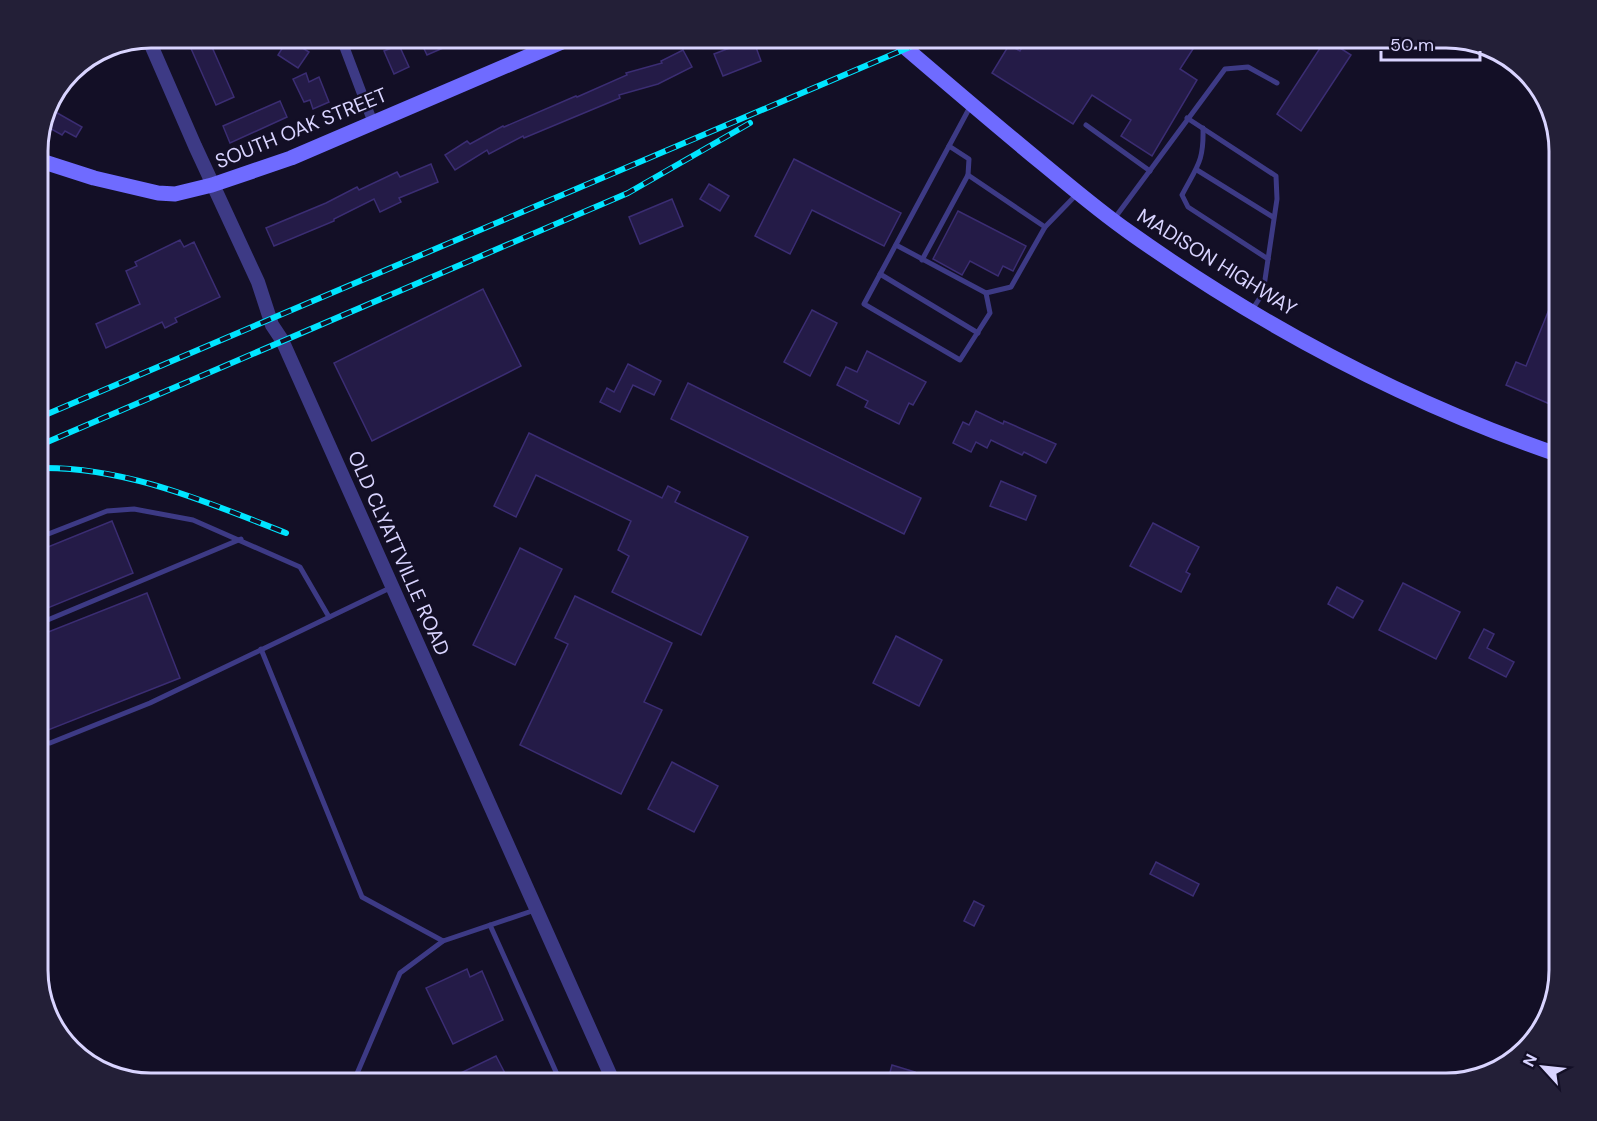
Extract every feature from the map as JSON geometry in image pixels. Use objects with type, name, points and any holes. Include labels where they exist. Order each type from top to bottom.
[{"type":"main road","name":"SOUTH OAK STREET","points":[[48,163],[158,193],[175,194],[212,185],[291,158],[548,48]]},
{"type":"main road","name":"MADISON HIGHWAY","points":[[906,48],[1078,193],[1162,255],[1252,311],[1331,356],[1458,416],[1549,451]]},
{"type":"street","name":"OLD CLYATTVILLE ROAD","points":[[152,48],[212,185],[258,282],[272,325],[282,340],[610,1073]]},
{"type":"street","points":[[345,48],[373,123]]},
{"type":"lane","points":[[1113,220],[1225,69],[1248,67],[1277,83]]},
{"type":"lane","points":[[972,104],[864,304],[960,360],[990,314],[986,293]]},
{"type":"lane","points":[[1187,118],[1276,176],[1276,199],[1263,293],[1252,311]]},
{"type":"lane","points":[[1086,125],[1150,171]]},
{"type":"lane","points":[[1203,128],[1204,151],[1197,170],[1182,195],[1188,207],[1268,259]]},
{"type":"lane","points":[[922,260],[968,174],[969,159],[949,146]]},
{"type":"lane","points":[[1197,170],[1274,217]]},
{"type":"lane","points":[[968,174],[1045,227]]},
{"type":"lane","points":[[896,245],[986,293],[1011,287],[1045,227],[1078,193]]},
{"type":"lane","points":[[880,274],[978,333]]},
{"type":"lane","points":[[48,534],[107,511],[134,509],[193,520],[300,567],[329,617]]},
{"type":"lane","points":[[48,620],[241,540]]},
{"type":"lane","points":[[48,743],[150,703],[393,586]]},
{"type":"lane","points":[[261,649],[362,897],[443,941]]},
{"type":"lane","points":[[357,1073],[400,973],[443,941],[537,909]]},
{"type":"lane","points":[[490,925],[557,1073]]},
{"type":"building","points":[[191,48],[212,48],[234,97],[216,105]]},
{"type":"building","points":[[282,48],[303,48],[309,52],[298,68],[278,55]]},
{"type":"building","points":[[400,48],[409,67],[394,74],[384,51]]},
{"type":"building","points":[[424,48],[443,48],[427,55]]},
{"type":"building","points":[[730,48],[756,48],[761,61],[723,76],[714,54]]},
{"type":"building","points":[[1007,48],[1020,51],[1022,48],[1191,48],[1193,49],[1180,69],[1197,80],[1152,156],[1121,136],[1131,120],[1092,95],[1073,124],[992,73]]},
{"type":"building","points":[[1320,48],[1340,48],[1351,55],[1301,131],[1277,114]]},
{"type":"building","points":[[683,50],[692,67],[658,84],[619,95],[620,98],[524,138],[523,136],[489,154],[487,150],[455,170],[445,155],[467,141],[470,144],[503,126],[577,97],[627,75],[626,73],[662,63],[661,61]]},
{"type":"building","points":[[306,73],[309,82],[319,77],[329,102],[313,109],[310,100],[304,102],[293,79]]},
{"type":"building","points":[[280,101],[287,117],[230,143],[223,126]]},
{"type":"building","points":[[56,112],[82,127],[76,137],[65,131],[62,135],[50,129]]},
{"type":"building","points":[[794,159],[901,213],[884,246],[812,210],[790,254],[755,236]]},
{"type":"building","points":[[431,164],[438,182],[399,198],[401,202],[380,212],[374,199],[334,221],[274,246],[266,228],[326,203],[357,187],[359,190],[397,172],[400,177]]},
{"type":"building","points":[[709,184],[729,196],[720,211],[700,199]]},
{"type":"building","points":[[672,199],[683,226],[640,244],[629,217]]},
{"type":"building","points":[[958,211],[1026,246],[1013,271],[1003,266],[998,276],[970,261],[962,275],[933,259]]},
{"type":"building","points":[[180,240],[184,247],[194,242],[220,297],[175,318],[177,322],[165,328],[162,322],[106,348],[96,324],[140,304],[126,271],[137,266],[135,262]]},
{"type":"building","points":[[483,289],[521,366],[372,441],[334,363]]},
{"type":"building","points":[[812,310],[837,323],[810,376],[784,362]]},
{"type":"building","points":[[1549,310],[1549,404],[1506,385],[1516,362],[1526,366]]},
{"type":"building","points":[[867,351],[926,382],[913,405],[909,403],[899,424],[865,407],[868,401],[837,385],[846,367],[857,372]]},
{"type":"building","points":[[628,364],[661,381],[654,395],[633,385],[620,412],[600,402],[607,388],[614,392]]},
{"type":"building","points":[[688,383],[921,498],[904,534],[671,419]]},
{"type":"building","points":[[976,411],[1056,444],[1046,463],[1024,452],[1022,455],[991,440],[987,448],[976,442],[971,452],[953,443],[963,422],[969,425]]},
{"type":"building","points":[[529,433],[662,498],[668,486],[680,492],[675,502],[748,537],[701,635],[612,592],[629,556],[618,550],[631,521],[536,475],[516,517],[494,506]]},
{"type":"building","points":[[1001,481],[1036,496],[1026,520],[990,506]]},
{"type":"building","points":[[112,521],[133,573],[48,608],[48,547]]},
{"type":"building","points":[[1153,523],[1199,547],[1186,572],[1190,574],[1181,592],[1130,566]]},
{"type":"building","points":[[520,548],[562,569],[515,665],[473,645]]},
{"type":"building","points":[[1403,583],[1460,612],[1436,659],[1379,630]]},
{"type":"building","points":[[1337,587],[1363,601],[1353,618],[1328,604]]},
{"type":"building","points":[[147,593],[180,678],[48,730],[48,632]]},
{"type":"building","points":[[575,596],[672,643],[644,702],[662,710],[621,794],[520,745],[568,644],[555,638]]},
{"type":"building","points":[[1484,629],[1494,634],[1487,648],[1514,662],[1506,677],[1469,658]]},
{"type":"building","points":[[896,636],[942,660],[919,706],[873,683]]},
{"type":"building","points":[[672,762],[718,786],[694,832],[648,809]]},
{"type":"building","points":[[1156,862],[1199,884],[1193,896],[1150,874]]},
{"type":"building","points":[[974,901],[984,906],[974,926],[964,921]]},
{"type":"building","points":[[467,969],[470,977],[482,971],[503,1020],[453,1044],[426,988]]},
{"type":"building","points":[[496,1056],[505,1073],[461,1073]]},
{"type":"building","points":[[892,1065],[915,1072],[915,1073],[890,1073]]},
{"type":"railway","points":[[48,414],[908,48]]},
{"type":"railway","points":[[48,442],[628,193],[750,123]]},
{"type":"railway","points":[[48,468],[102,473],[165,488],[286,533]]}]
